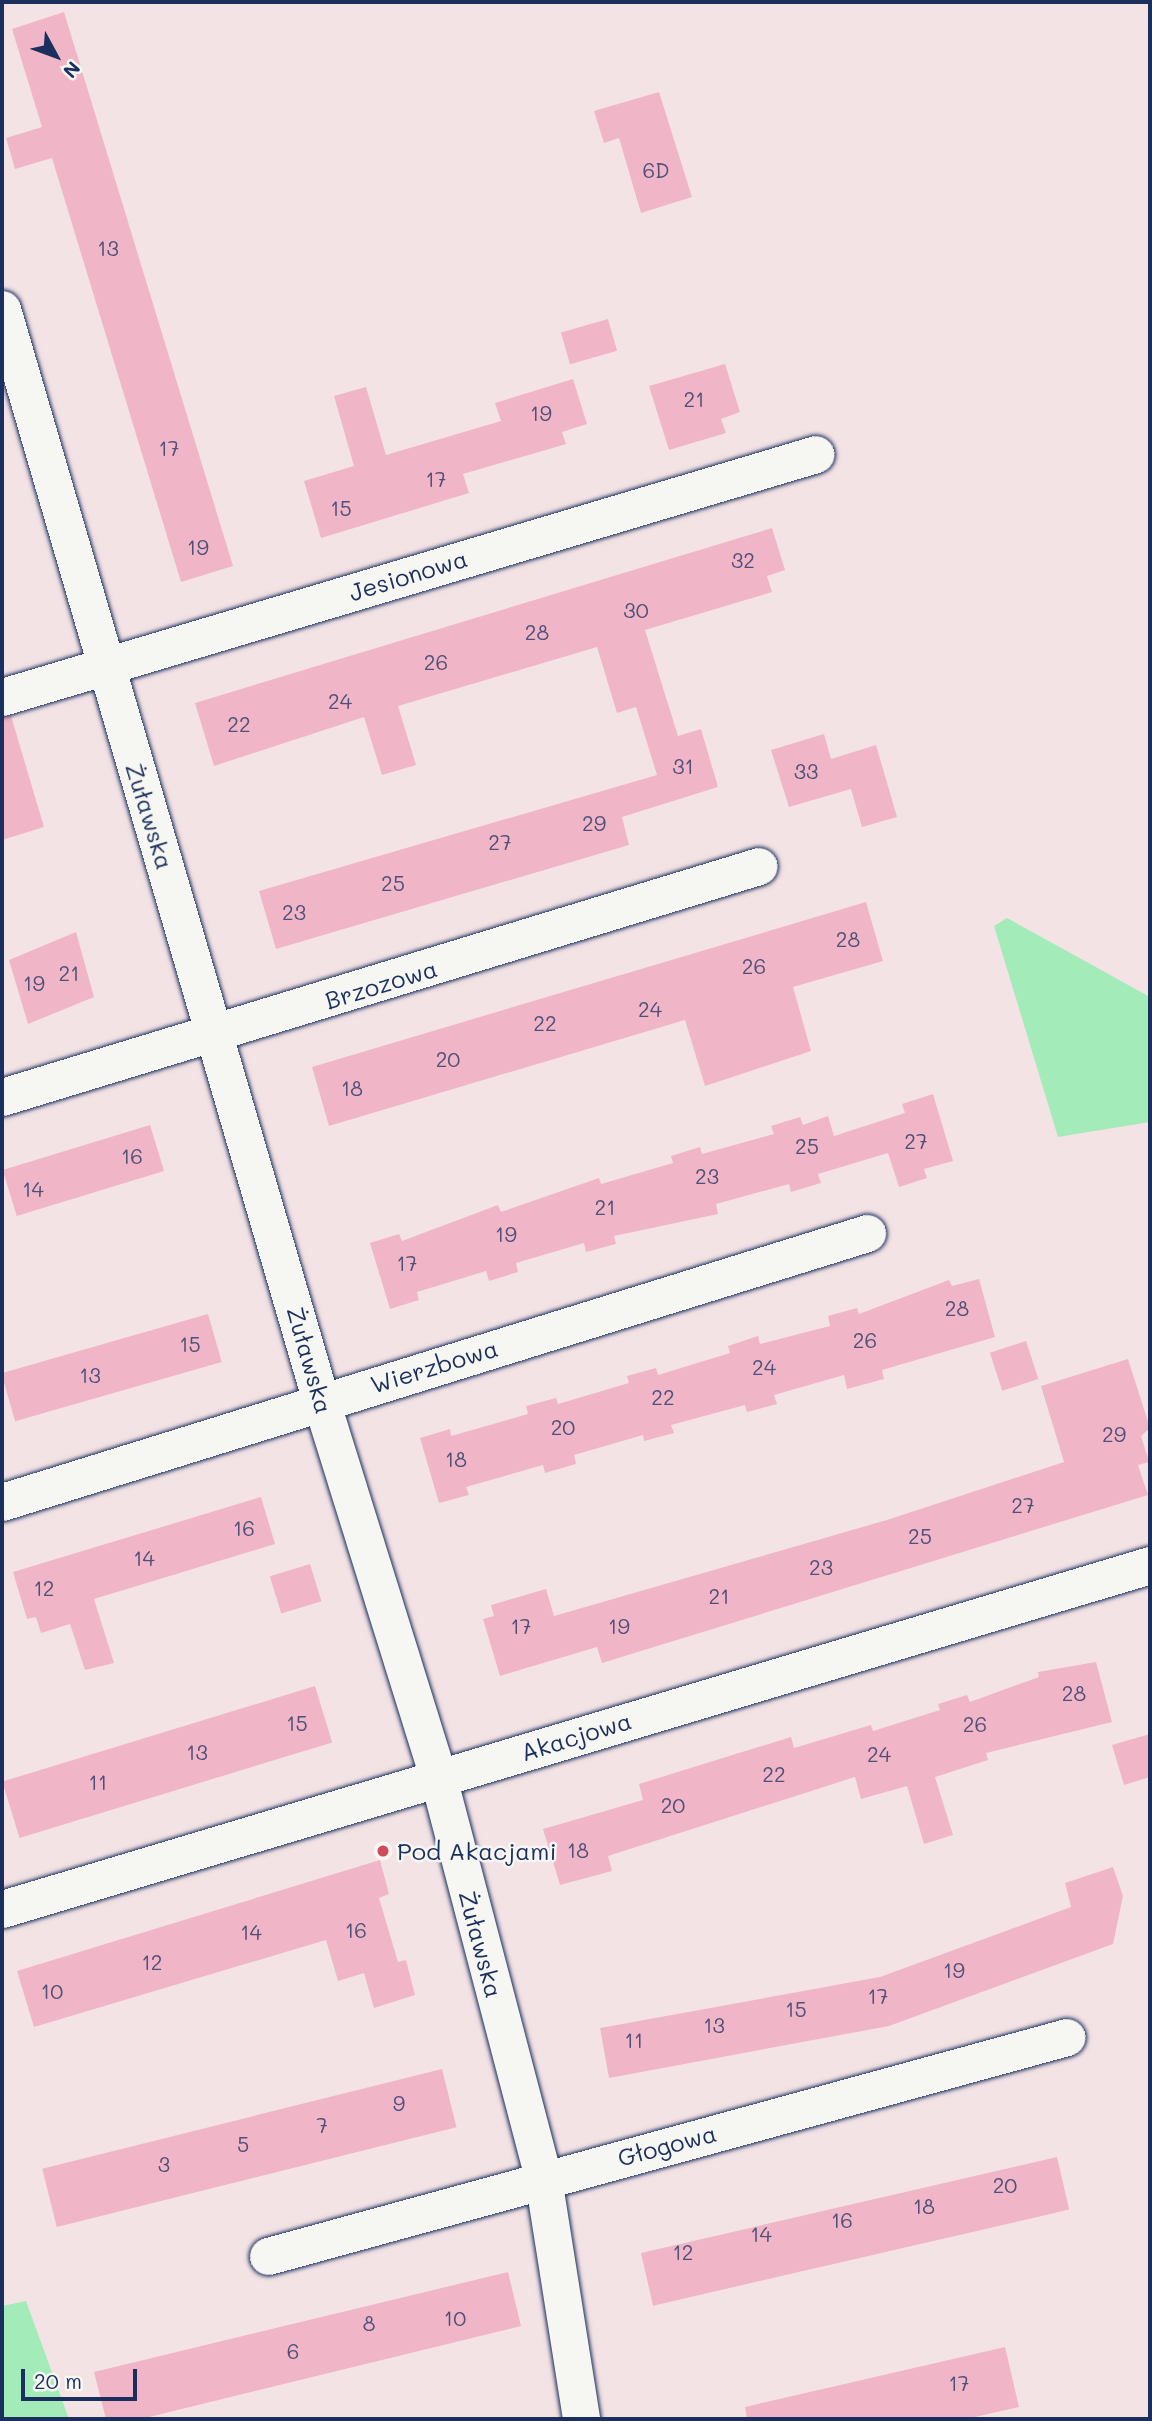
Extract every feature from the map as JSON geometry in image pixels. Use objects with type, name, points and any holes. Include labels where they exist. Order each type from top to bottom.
[{"type":"street","name":"Żuławska","points":[[4,328],[103,666],[218,1035],[321,1401],[438,1777],[543,2178],[581,2419]]},
{"type":"street","name":"Jesionowa","points":[[2,697],[816,454]]},
{"type":"street","name":"Brzozowa","points":[[2,1097],[218,1035],[759,866]]},
{"type":"street","name":"Wierzbowa","points":[[2,1502],[867,1233]]},
{"type":"street","name":"Akacjowa","points":[[2,1909],[1150,1565]]},
{"type":"street","name":"Głogowa","points":[[268,2256],[543,2178],[1067,2037]]},
{"type":"green space","points":[[1007,918],[1150,997],[1150,1122],[1058,1137],[994,926]]},
{"type":"green space","points":[[26,2301],[69,2419],[2,2419],[2,2306]]},
{"type":"building","points":[[64,12],[233,566],[181,582],[52,158],[15,169],[6,138],[42,127],[12,29]]},
{"type":"building","points":[[659,92],[692,197],[641,213],[619,138],[604,143],[594,111]]},
{"type":"building","points":[[608,319],[617,351],[570,364],[561,333]]},
{"type":"building","points":[[725,364],[740,412],[721,419],[726,433],[669,450],[649,386]]},
{"type":"building","points":[[573,379],[587,424],[562,432],[566,444],[463,474],[469,493],[321,538],[304,481],[354,466],[334,396],[366,387],[386,455],[501,421],[495,403]]},
{"type":"building","points":[[772,528],[785,570],[767,576],[772,592],[645,630],[678,736],[701,729],[718,787],[622,817],[629,845],[276,949],[259,891],[657,775],[636,707],[617,713],[597,647],[398,706],[416,765],[382,775],[364,717],[214,766],[195,703]]},
{"type":"building","points":[[11,716],[44,827],[2,840],[2,717]]},
{"type":"building","points":[[824,734],[831,759],[876,745],[897,817],[862,827],[851,789],[789,807],[771,750]]},
{"type":"building","points":[[866,902],[883,961],[793,987],[811,1051],[705,1086],[685,1020],[329,1126],[312,1067]]},
{"type":"building","points":[[76,932],[94,997],[28,1024],[9,960]]},
{"type":"building","points":[[933,1094],[953,1161],[924,1169],[927,1178],[899,1187],[888,1153],[818,1174],[821,1183],[791,1192],[789,1184],[716,1204],[718,1214],[614,1236],[616,1244],[586,1252],[584,1243],[516,1263],[518,1272],[489,1281],[486,1271],[417,1292],[419,1300],[390,1309],[370,1243],[399,1234],[402,1241],[498,1205],[501,1212],[599,1178],[601,1184],[673,1163],[671,1156],[700,1147],[702,1154],[774,1134],[771,1126],[800,1117],[803,1125],[828,1116],[834,1136],[905,1113],[902,1104]]},
{"type":"building","points":[[150,1125],[164,1171],[17,1216],[3,1170]]},
{"type":"building","points":[[979,1279],[995,1337],[882,1370],[884,1379],[847,1389],[844,1375],[774,1395],[777,1404],[747,1412],[745,1405],[671,1425],[674,1433],[644,1441],[643,1435],[574,1455],[576,1464],[545,1473],[543,1465],[466,1487],[469,1495],[439,1503],[420,1438],[450,1429],[451,1436],[528,1414],[526,1406],[556,1398],[558,1404],[629,1383],[627,1376],[656,1368],[658,1375],[730,1353],[728,1346],[758,1336],[760,1344],[830,1326],[828,1316],[857,1308],[859,1314],[949,1280],[952,1286]]},
{"type":"building","points":[[208,1314],[222,1362],[15,1421],[2,1373]]},
{"type":"building","points":[[1026,1341],[1038,1379],[1002,1391],[990,1353]]},
{"type":"building","points":[[1128,1359],[1150,1428],[1141,1436],[1149,1462],[1138,1465],[1148,1495],[602,1663],[597,1647],[500,1676],[483,1619],[494,1616],[491,1605],[546,1589],[554,1616],[887,1520],[1064,1462],[1041,1386]]},
{"type":"building","points":[[261,1497],[275,1544],[94,1599],[114,1663],[85,1670],[70,1624],[41,1633],[36,1617],[27,1619],[13,1572]]},
{"type":"building","points":[[310,1564],[321,1601],[281,1614],[270,1576]]},
{"type":"building","points":[[1096,1662],[1112,1722],[986,1753],[988,1760],[935,1777],[953,1835],[924,1844],[907,1786],[861,1799],[855,1777],[608,1856],[612,1871],[560,1885],[543,1829],[643,1800],[639,1784],[791,1737],[794,1748],[871,1725],[873,1731],[940,1710],[938,1704],[967,1695],[970,1702],[1039,1677],[1038,1672]]},
{"type":"building","points":[[315,1686],[332,1742],[20,1838],[2,1782]]},
{"type":"building","points":[[1150,1734],[1150,1777],[1124,1785],[1112,1745]]},
{"type":"building","points":[[380,1860],[389,1894],[379,1898],[398,1962],[406,1960],[415,1995],[374,2008],[364,1973],[338,1981],[326,1940],[34,2027],[17,1971]]},
{"type":"building","points":[[1113,1867],[1123,1896],[1113,1944],[889,2026],[609,2078],[600,2028],[880,1977],[1071,1907],[1065,1883]]},
{"type":"building","points":[[442,2069],[457,2127],[57,2227],[42,2169]]},
{"type":"building","points":[[1057,2157],[1069,2210],[653,2306],[641,2253]]},
{"type":"building","points":[[508,2272],[521,2326],[141,2419],[106,2419],[94,2372]]},
{"type":"building","points":[[1005,2347],[1019,2407],[966,2419],[747,2419],[745,2407]]},
{"type":"place","name":"Pod Akacjami","points":[[383,1851]]}]
